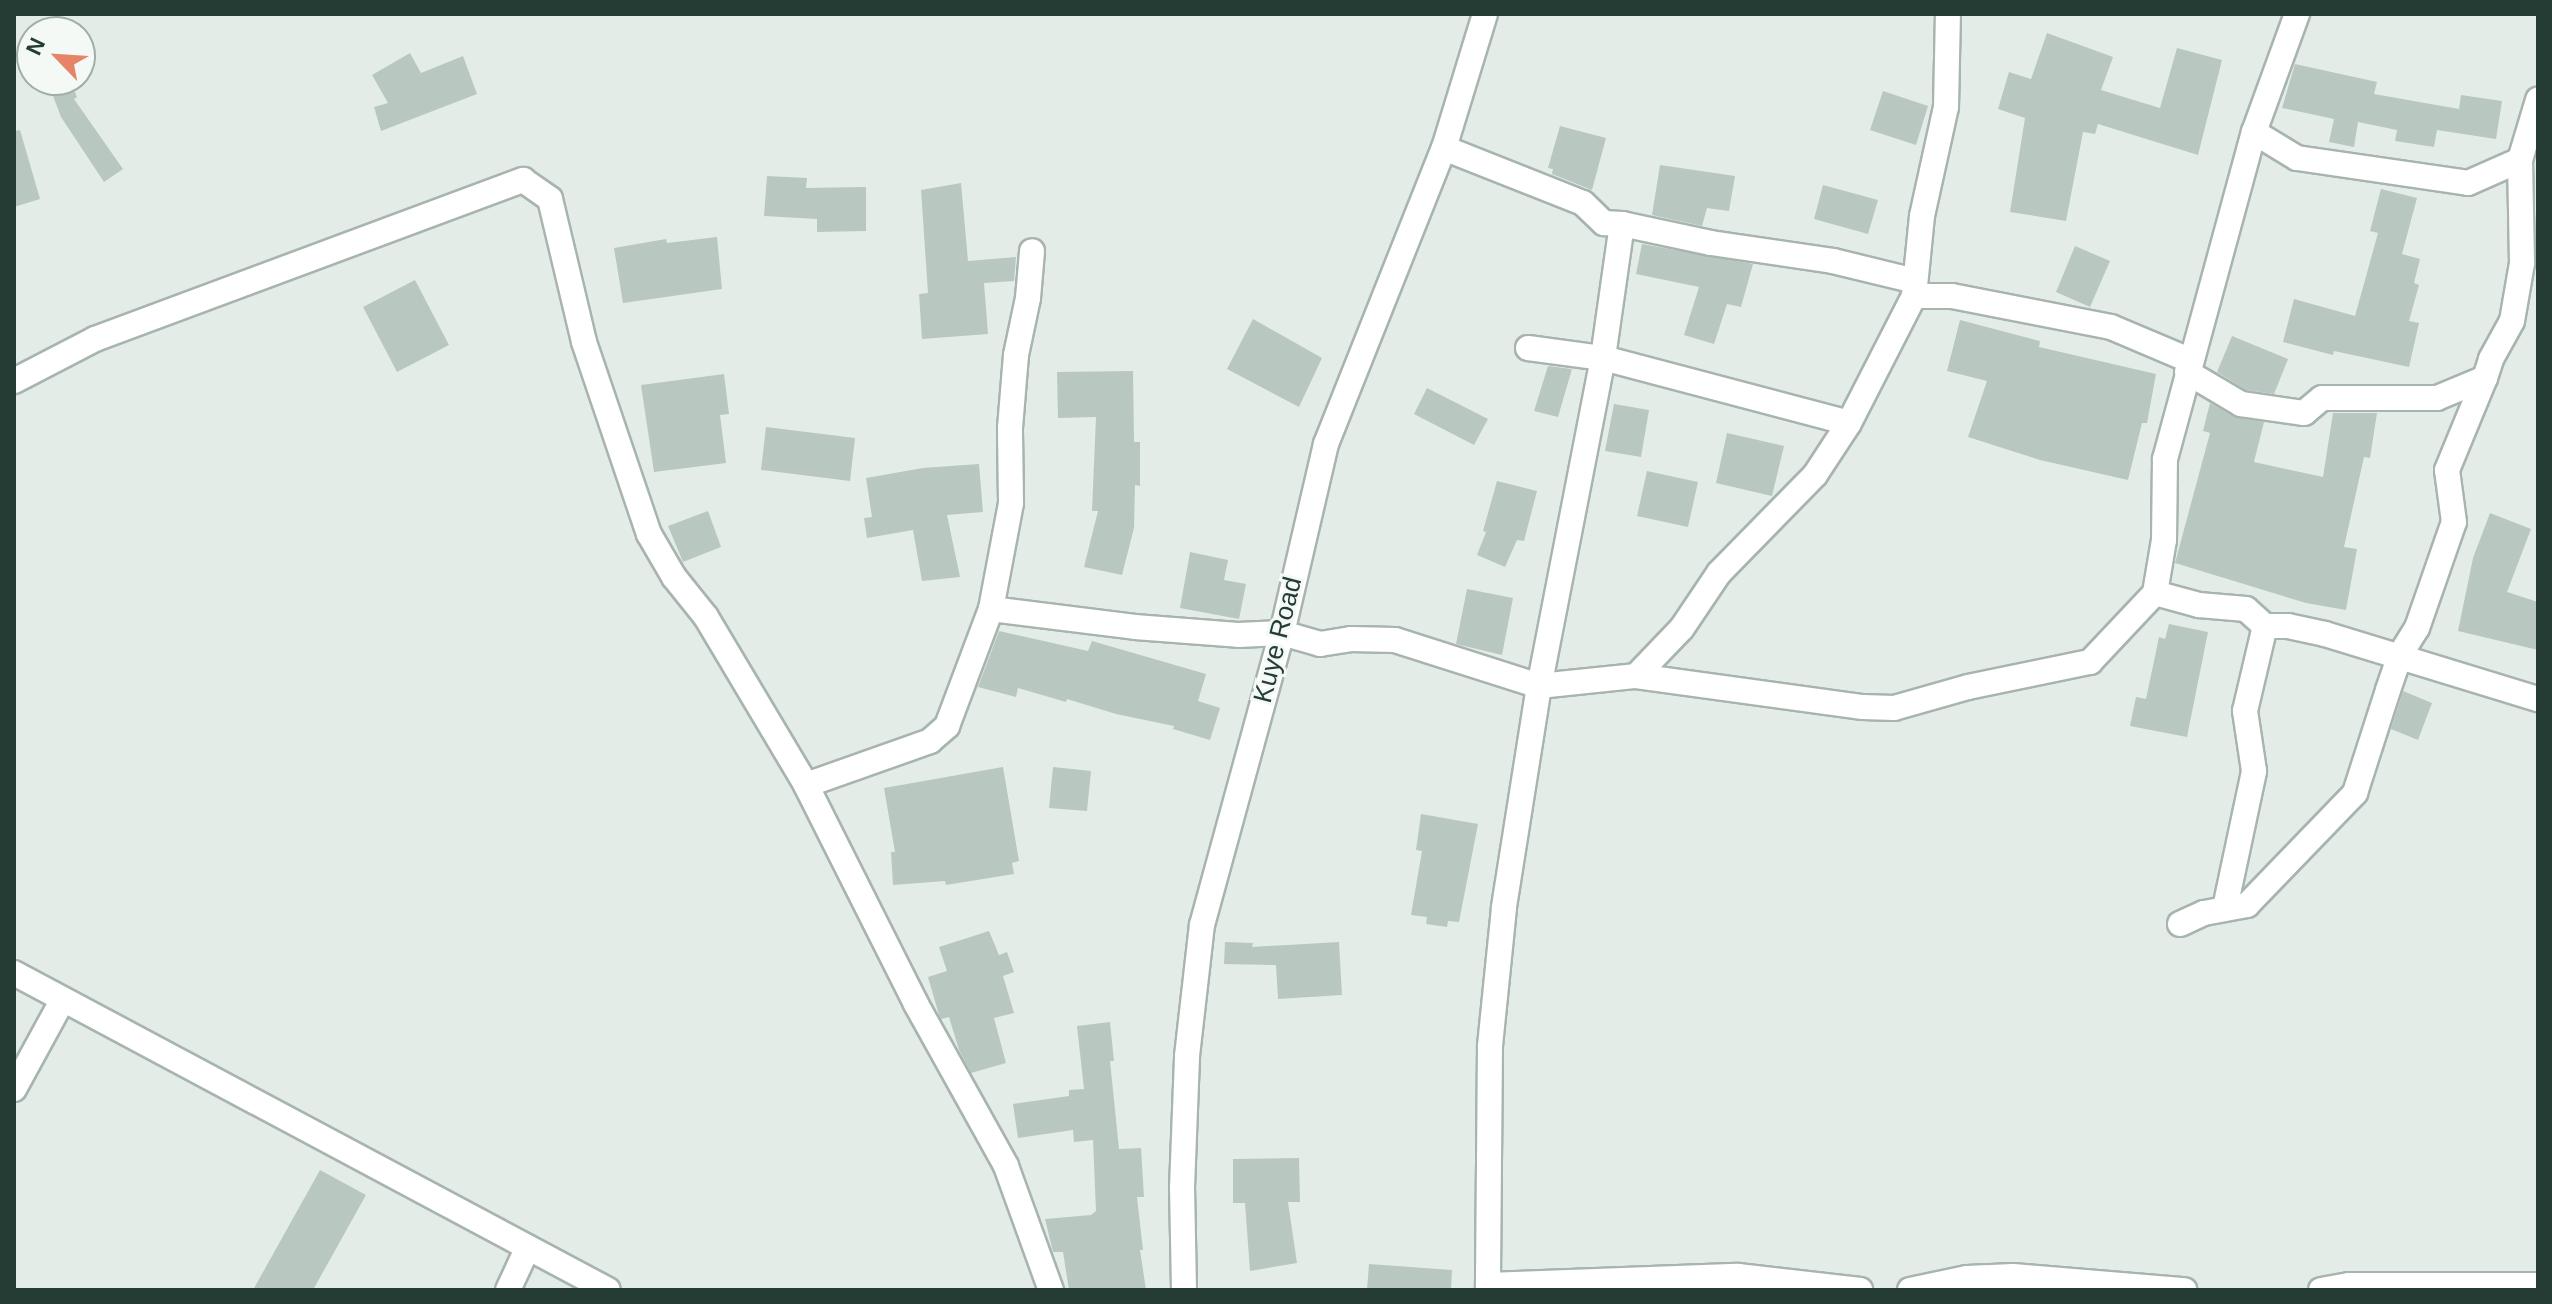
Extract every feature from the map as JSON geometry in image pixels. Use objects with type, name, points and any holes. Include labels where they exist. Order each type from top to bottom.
[{"type":"street","name":"Kuye Road","points":[[1184,1290],[1182,1188],[1187,1056],[1202,925],[1282,633],[1326,444],[1444,148],[1485,14]]},
{"type":"street","points":[[1636,676],[1682,628],[1719,573],[1815,475],[1849,423],[1915,288],[1922,216],[1946,107],[1948,14]]},
{"type":"street","points":[[991,609],[1135,627],[1238,635],[1282,633],[1320,644],[1351,639],[1395,640],[1539,686],[1636,676],[1863,707],[1894,708],[1968,687],[2090,662],[2155,593],[2164,540],[2165,459],[2254,132],[2297,14]]},
{"type":"street","points":[[2180,924],[2204,913],[2247,905],[2355,793],[2400,655],[2417,628],[2454,522],[2447,470],[2491,359],[2512,321],[2522,263],[2520,160],[2538,100]]},
{"type":"street","points":[[2254,132],[2297,158],[2468,183],[2520,160]]},
{"type":"street","points":[[1444,148],[1583,203],[1604,223],[1833,261],[1915,288],[2111,327],[2188,366],[2241,404],[2304,413],[2322,398],[2437,398],[2485,378]]},
{"type":"street","points":[[14,381],[95,339],[523,180],[550,199],[584,342],[649,534],[674,577],[706,617],[806,785],[916,1004],[1006,1166],[1051,1290]]},
{"type":"street","points":[[1622,224],[1603,358],[1539,686],[1504,908],[1490,1047],[1488,1288],[1738,1276],[1860,1290]]},
{"type":"street","points":[[806,785],[930,741],[947,726],[991,609],[1011,503],[1010,428],[1016,355],[1028,298],[1032,251]]},
{"type":"street","points":[[1528,348],[1603,358],[1849,423]]},
{"type":"street","points":[[2155,593],[2199,605],[2246,609],[2265,626],[2288,626],[2325,634],[2538,699]]},
{"type":"street","points":[[2225,908],[2254,771],[2245,711],[2265,626]]},
{"type":"street","points":[[14,973],[608,1290]]},
{"type":"street","points":[[14,1089],[63,999]]},
{"type":"street","points":[[508,1290],[528,1247]]},
{"type":"street","points":[[1910,1290],[1967,1278],[2013,1276],[2184,1290]]},
{"type":"street","points":[[2321,1290],[2349,1285],[2538,1285]]},
{"type":"building","points":[[2047,33],[2113,57],[2101,90],[2160,108],[2177,48],[2222,60],[2198,155],[2098,124],[2095,134],[2083,132],[2066,221],[2010,212],[2025,118],[1998,109],[2009,72],[2031,79]]},
{"type":"building","points":[[410,53],[421,73],[463,56],[477,94],[381,131],[374,107],[388,103],[372,75]]},
{"type":"building","points":[[2295,64],[2377,82],[2374,94],[2459,109],[2461,95],[2502,101],[2496,139],[2437,130],[2434,147],[2395,141],[2397,130],[2358,122],[2354,147],[2329,142],[2334,119],[2282,108]]},
{"type":"building","points":[[1883,91],[1928,106],[1916,145],[1870,130]]},
{"type":"building","points":[[53,96],[77,96],[74,99],[123,169],[104,182],[61,117]]},
{"type":"building","points":[[1560,126],[1606,138],[1592,190],[1552,174],[1553,169],[1548,168]]},
{"type":"building","points":[[20,130],[40,199],[14,207],[14,131]]},
{"type":"building","points":[[1660,165],[1735,176],[1729,211],[1707,208],[1702,226],[1652,215]]},
{"type":"building","points":[[767,176],[807,178],[806,188],[866,187],[866,231],[817,232],[817,219],[764,216]]},
{"type":"building","points":[[961,183],[968,261],[1016,257],[1014,281],[984,283],[988,334],[922,339],[919,294],[928,293],[921,190]]},
{"type":"building","points":[[1823,185],[1878,200],[1868,234],[1814,219]]},
{"type":"building","points":[[2381,189],[2417,198],[2402,254],[2420,259],[2414,283],[2419,285],[2409,321],[2419,323],[2409,367],[2334,351],[2333,355],[2283,342],[2294,299],[2355,316],[2378,233],[2370,231]]},
{"type":"building","points":[[717,237],[722,289],[623,303],[614,248],[666,239],[667,243]]},
{"type":"building","points":[[1642,244],[1753,264],[1741,307],[1727,304],[1714,344],[1684,335],[1699,287],[1636,274]]},
{"type":"building","points":[[2075,246],[2110,261],[2090,307],[2056,292]]},
{"type":"building","points":[[415,280],[449,345],[397,372],[363,307]]},
{"type":"building","points":[[1253,319],[1322,358],[1299,407],[1227,369]]},
{"type":"building","points":[[1960,320],[2040,341],[2039,347],[2156,374],[2147,423],[2142,423],[2128,480],[2040,460],[1968,437],[1987,381],[1947,371]]},
{"type":"building","points":[[2232,336],[2288,359],[2274,394],[2246,390],[2217,372]]},
{"type":"building","points":[[1548,366],[1572,369],[1558,417],[1534,411]]},
{"type":"building","points":[[1133,371],[1134,442],[1140,442],[1140,486],[1135,485],[1134,528],[1122,575],[1084,567],[1098,511],[1092,511],[1096,417],[1058,418],[1057,372]]},
{"type":"building","points":[[724,374],[729,414],[720,415],[726,463],[654,472],[641,385]]},
{"type":"building","points":[[1427,388],[1488,419],[1474,445],[1414,414]]},
{"type":"building","points":[[2210,403],[2234,417],[2264,422],[2254,462],[2323,477],[2333,413],[2377,413],[2370,458],[2364,457],[2344,547],[2357,549],[2346,610],[2306,603],[2175,563],[2210,433],[2203,431]]},
{"type":"building","points":[[1614,404],[1649,410],[1641,457],[1605,451]]},
{"type":"building","points":[[766,427],[855,438],[850,481],[761,470]]},
{"type":"building","points":[[1727,433],[1784,446],[1772,496],[1716,483]]},
{"type":"building","points":[[979,464],[983,512],[947,515],[960,577],[922,581],[913,530],[867,538],[864,518],[872,517],[866,478],[923,468]]},
{"type":"building","points":[[1647,471],[1698,482],[1688,527],[1637,516]]},
{"type":"building","points":[[1497,481],[1537,491],[1524,541],[1517,540],[1505,567],[1477,555],[1486,532],[1483,531]]},
{"type":"building","points":[[708,511],[721,547],[683,562],[668,526]]},
{"type":"building","points":[[2490,513],[2531,529],[2507,592],[2538,602],[2538,650],[2458,631],[2473,558]]},
{"type":"building","points":[[1190,552],[1228,560],[1224,580],[1246,584],[1239,619],[1180,608]]},
{"type":"building","points":[[1467,589],[1513,598],[1502,655],[1456,644]]},
{"type":"building","points":[[2169,624],[2208,632],[2187,737],[2130,726],[2136,697],[2146,699],[2159,637],[2165,639]]},
{"type":"building","points":[[999,631],[1088,651],[1092,641],[1206,674],[1198,701],[1220,708],[1210,740],[1173,729],[1174,726],[1116,714],[1067,699],[1066,702],[1018,688],[1016,697],[978,687]]},
{"type":"building","points":[[2403,691],[2432,703],[2418,740],[2391,729]]},
{"type":"building","points":[[1003,767],[1019,861],[1012,863],[1014,874],[946,885],[945,881],[893,885],[891,852],[895,852],[884,788]]},
{"type":"building","points":[[1053,767],[1091,771],[1087,811],[1049,808]]},
{"type":"building","points":[[1421,814],[1478,824],[1459,922],[1448,921],[1447,927],[1426,924],[1427,917],[1411,915],[1422,851],[1416,850]]},
{"type":"building","points":[[989,931],[999,955],[1007,952],[1014,972],[1003,976],[1014,1013],[994,1018],[1006,1063],[971,1073],[959,1050],[949,1017],[941,1019],[939,1015],[928,977],[947,971],[939,947]]},
{"type":"building","points":[[1225,942],[1253,943],[1252,947],[1339,942],[1342,995],[1278,999],[1276,965],[1224,964]]},
{"type":"building","points":[[1110,1022],[1114,1061],[1110,1061],[1119,1149],[1141,1148],[1144,1197],[1137,1197],[1146,1290],[1069,1290],[1063,1252],[1053,1252],[1045,1219],[1091,1215],[1096,1211],[1093,1140],[1074,1142],[1073,1130],[1018,1138],[1013,1104],[1069,1096],[1069,1090],[1084,1089],[1077,1026]]},
{"type":"building","points":[[1299,1158],[1300,1202],[1288,1202],[1297,1263],[1250,1271],[1245,1203],[1233,1203],[1233,1159]]},
{"type":"building","points":[[320,1170],[366,1195],[313,1290],[253,1290]]},
{"type":"building","points":[[1369,1264],[1452,1270],[1451,1290],[1367,1290]]}]
